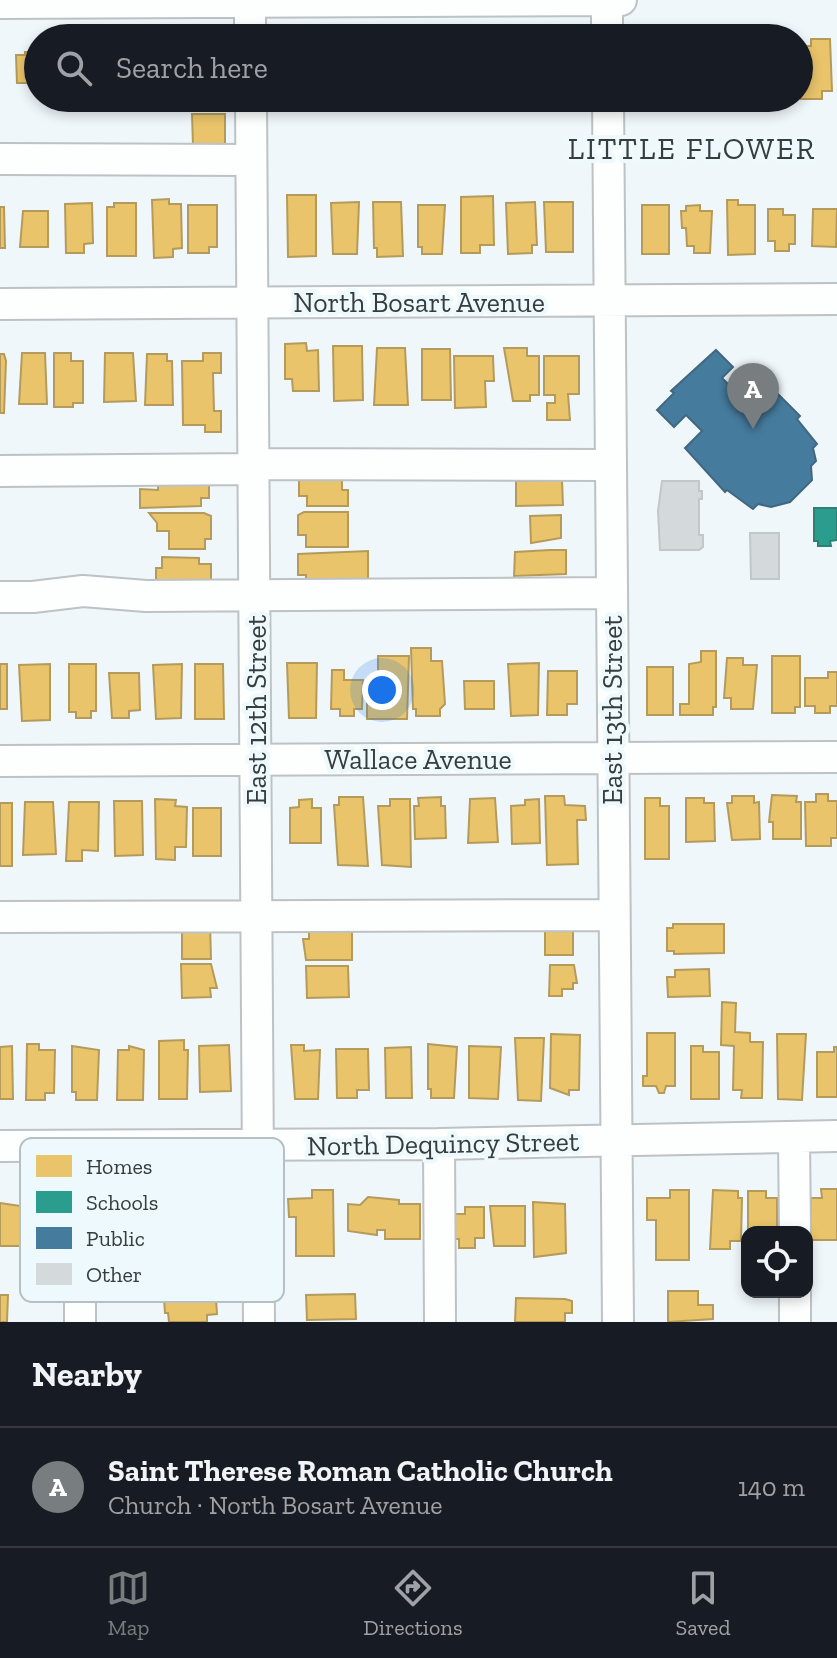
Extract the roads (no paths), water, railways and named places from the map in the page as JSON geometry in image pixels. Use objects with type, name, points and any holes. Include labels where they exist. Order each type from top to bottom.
[{"type":"street","points":[[607,0],[607,24]]},
{"type":"street","points":[[0,3],[621,0]]},
{"type":"street","points":[[250,1],[250,24]]},
{"type":"street","name":"East 12th Street","points":[[251,112],[258,1138]]},
{"type":"street","name":"East 13th Street","points":[[608,112],[618,1322]]},
{"type":"street","points":[[0,159],[251,160]]},
{"type":"street","name":"North Bosart Avenue","points":[[0,304],[837,299]]},
{"type":"street","points":[[0,471],[610,465]]},
{"type":"street","points":[[0,597],[83,591],[146,596],[611,593]]},
{"type":"street","name":"Wallace Avenue","points":[[0,761],[837,757]]},
{"type":"street","points":[[0,917],[614,915]]},
{"type":"street","name":"North Dequincy Street","points":[[284,1145],[837,1136]]},
{"type":"street","points":[[794,1137],[795,1226]]},
{"type":"street","points":[[439,1144],[440,1322]]},
{"type":"street","points":[[795,1298],[795,1322]]},
{"type":"street","name":"East 12th Street","points":[[259,1302],[259,1322]]},
{"type":"place","name":"Saint Therese Roman Catholic Church","points":[[753,429]]},
{"type":"district","name":"LITTLE FLOWER","points":[[692,149]]}]
